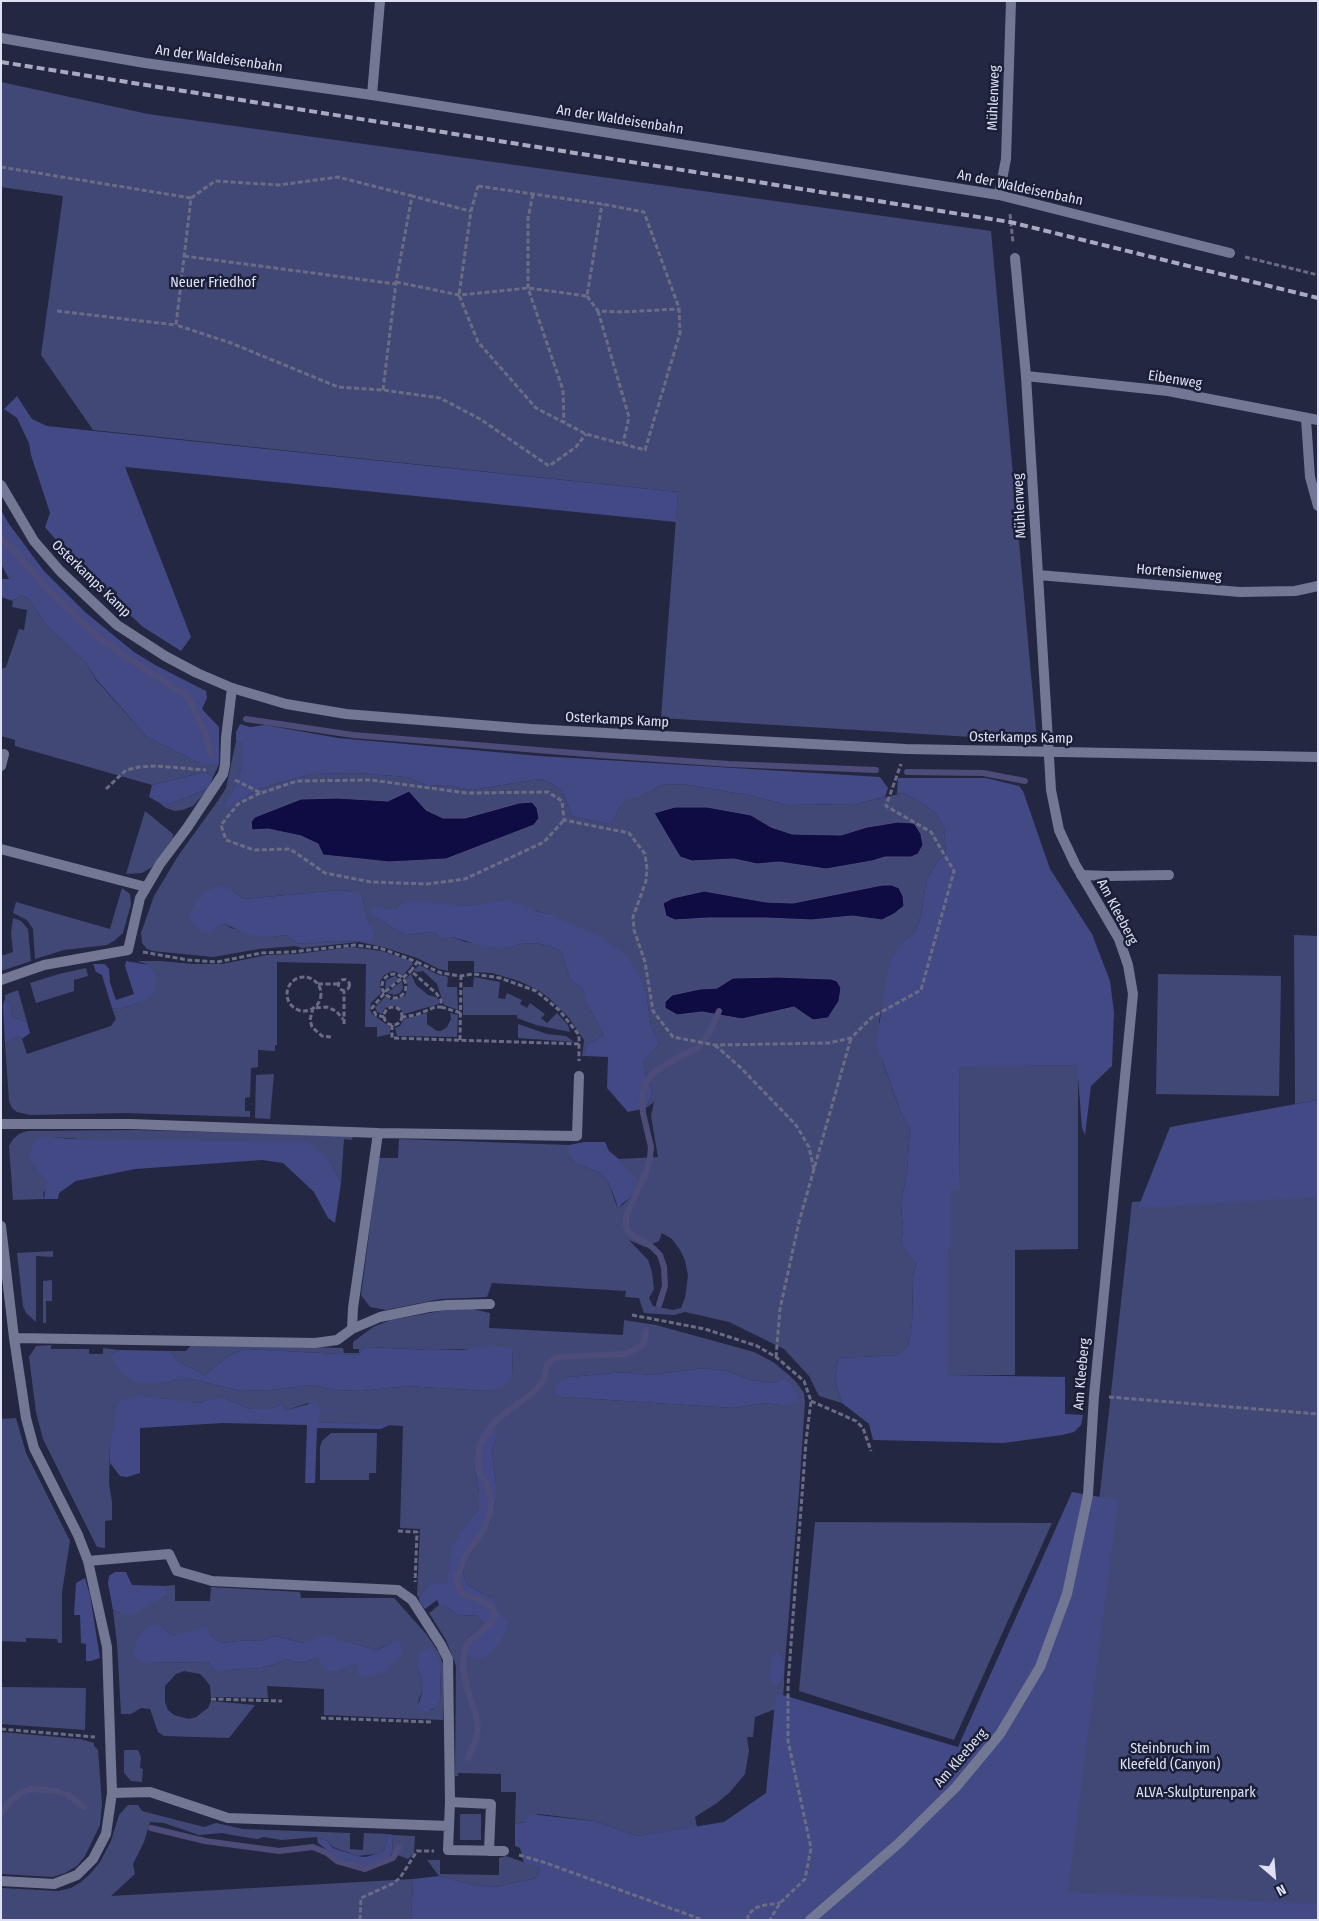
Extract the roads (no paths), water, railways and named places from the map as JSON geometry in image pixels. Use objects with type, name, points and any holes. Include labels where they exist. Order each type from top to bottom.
[{"type":"street","points":[[372,95],[380,1]]},
{"type":"street","name":"Mühlenweg","points":[[999,194],[1006,158],[1011,1]]},
{"type":"street","name":"An der Waldeisenbahn","points":[[1,38],[999,194],[1230,253]]},
{"type":"street","name":"Mühlenweg","points":[[1015,258],[1026,376],[1049,753]]},
{"type":"street","name":"Eibenweg","points":[[1026,376],[1168,391],[1318,420]]},
{"type":"street","points":[[1306,418],[1310,477],[1318,506]]},
{"type":"street","name":"Osterkamps Kamp","points":[[1,485],[34,541],[60,572],[117,625],[165,656],[197,673],[232,688],[286,704],[346,714],[531,729],[906,749],[1318,757]]},
{"type":"street","name":"Hortensienweg","points":[[1038,575],[1240,592],[1295,591],[1318,586]]},
{"type":"street","points":[[1,980],[44,965],[128,950],[140,898],[160,864],[223,774],[226,765],[226,738],[232,688]]},
{"type":"street","name":"Am Kleeberg","points":[[810,1920],[899,1843],[956,1787],[1000,1734],[1040,1667],[1067,1594],[1088,1494],[1094,1396],[1133,994],[1128,964],[1119,939],[1081,874],[1059,830],[1051,790],[1049,753]]},
{"type":"street","points":[[1,766],[4,754]]},
{"type":"street","points":[[1,849],[146,887]]},
{"type":"street","points":[[1081,874],[1109,876],[1169,875]]},
{"type":"street","points":[[1,1124],[132,1124],[378,1133],[577,1136],[579,1076]]},
{"type":"street","points":[[352,1329],[353,1308],[378,1133]]},
{"type":"street","points":[[1,1226],[14,1338],[26,1418],[34,1448],[78,1536],[88,1561],[107,1647],[112,1793],[106,1834],[93,1859],[77,1875],[54,1884],[1,1881]]},
{"type":"street","points":[[14,1338],[316,1343],[337,1340],[352,1329],[380,1317],[429,1307],[490,1304]]},
{"type":"street","points":[[88,1561],[169,1554],[177,1571],[212,1580],[398,1590],[412,1600],[441,1644],[448,1660],[450,1802],[448,1850],[504,1851]]},
{"type":"street","points":[[112,1793],[150,1792],[228,1818],[449,1826]]},
{"type":"street","points":[[450,1802],[491,1804],[489,1851]]},
{"type":"waterway","points":[[1,538],[18,554],[47,589],[97,636],[127,658],[188,696],[206,735],[211,754]]},
{"type":"waterway","points":[[246,719],[353,735],[599,755],[729,764],[876,770]]},
{"type":"waterway","points":[[907,772],[983,773],[1025,781]]},
{"type":"waterway","points":[[659,1305],[665,1286],[664,1267],[660,1255],[652,1247],[629,1233],[626,1226],[626,1216],[646,1172],[650,1158],[651,1147],[643,1113],[642,1099],[645,1084],[654,1072],[698,1048],[709,1033],[719,1011]]},
{"type":"waterway","points":[[468,1758],[476,1739],[478,1727],[463,1668],[464,1654],[466,1646],[471,1640],[496,1616],[491,1606],[474,1597],[467,1596],[460,1590],[456,1579],[467,1553],[483,1531],[490,1514],[491,1502],[486,1482],[479,1473],[478,1457],[480,1444],[496,1420],[535,1391],[544,1379],[547,1364],[556,1357],[626,1354],[644,1344],[646,1331]]},
{"type":"waterway","points":[[1,1814],[10,1801],[22,1792],[31,1789],[56,1791],[68,1795],[84,1807]]},
{"type":"waterway","points":[[151,1828],[205,1841],[279,1851],[313,1847],[327,1853],[337,1861],[365,1869],[393,1858],[399,1847]]},
{"type":"railway","points":[[1,62],[1010,222],[1318,298]]},
{"type":"park label","name":"Neuer Friedhof","points":[[213,283]]},
{"type":"park label","name":"Steinbruch im Kleefeld (Canyon)","points":[[1170,1758]]},
{"type":"park label","name":"ALVA-Skulpturenpark","points":[[1196,1793]]}]
